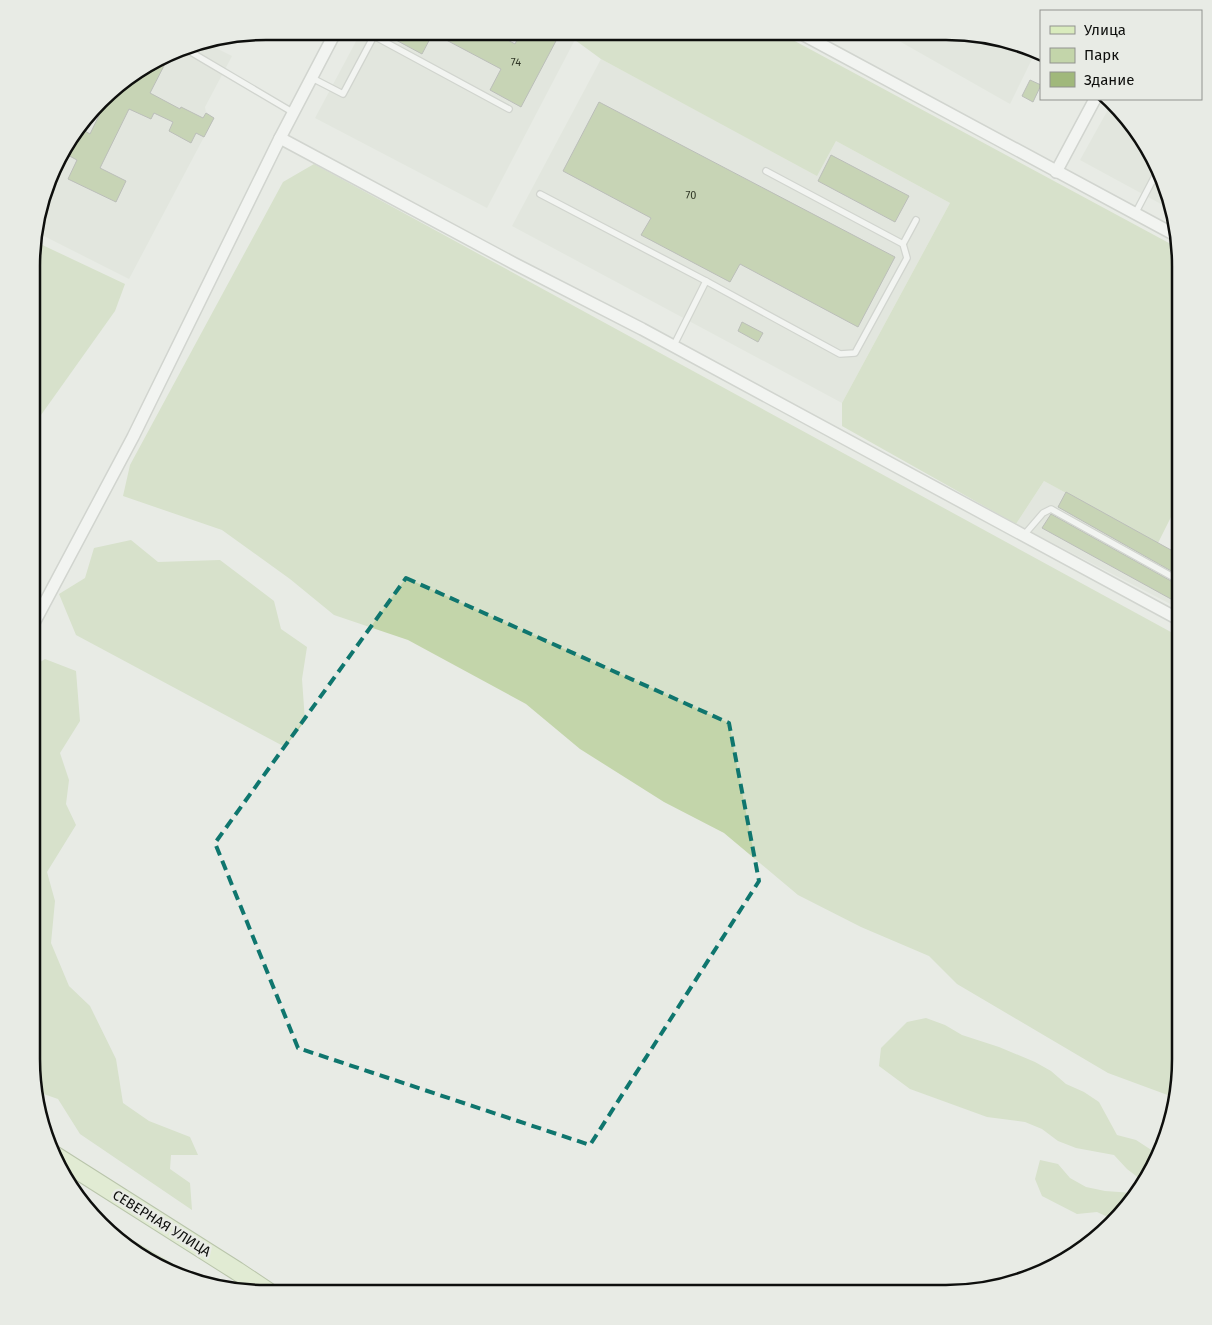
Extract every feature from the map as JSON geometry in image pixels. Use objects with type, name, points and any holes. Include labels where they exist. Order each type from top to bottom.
[{"type":"main road","name":"СЕВЕРНАЯ УЛИЦА","points":[[64,1162],[258,1285]]},
{"type":"street","points":[[40,612],[133,437],[280,138],[332,40]]},
{"type":"street","points":[[813,40],[1169,231]]},
{"type":"street","points":[[1056,172],[1094,100]]},
{"type":"street","points":[[280,138],[673,346],[1172,616]]},
{"type":"lane","points":[[312,78],[343,94],[372,40]]},
{"type":"lane","points":[[386,40],[509,109]]},
{"type":"lane","points":[[192,53],[294,113]]},
{"type":"lane","points":[[766,172],[903,244]]},
{"type":"lane","points":[[1136,212],[1154,178]]},
{"type":"lane","points":[[540,194],[840,354],[855,353],[906,258],[903,244],[916,220]]},
{"type":"lane","points":[[673,346],[706,281]]},
{"type":"lane","points":[[1024,535],[1042,513],[1051,509],[1172,577]]},
{"type":"lane","points":[[237,1271],[243,1284]]},
{"type":"highlighted area","points":[[406,578],[729,723],[759,881],[590,1145],[298,1048],[215,843]]},
{"type":"shaded area","points":[[357,40],[575,40],[487,208],[315,118]]},
{"type":"shaded area","points":[[897,40],[960,40],[990,44],[1033,57],[1010,104]]},
{"type":"shaded area","points":[[213,47],[232,56],[205,107],[206,113],[214,118],[129,279],[42,235],[44,222],[57,180],[78,141],[96,117],[117,96],[141,78],[166,63]]},
{"type":"shaded area","points":[[601,59],[817,175],[836,141],[950,203],[842,403],[512,226]]},
{"type":"shaded area","points":[[1108,109],[1142,153],[1155,180],[1163,205],[1080,160]]},
{"type":"shaded area","points":[[1044,481],[1172,551],[1172,605],[1016,524]]},
{"type":"green space","points":[[575,40],[793,40],[1171,244],[1172,515],[1158,543],[1044,481],[1016,524],[842,426],[842,403],[950,203],[836,141],[817,176],[601,59]]},
{"type":"green space","points":[[314,164],[1172,633],[1172,1073],[1169,1096],[1108,1073],[957,984],[929,956],[861,927],[798,895],[724,833],[664,802],[580,749],[526,704],[408,640],[334,615],[290,579],[222,530],[123,496],[130,465],[283,182]]},
{"type":"green space","points":[[41,244],[125,284],[115,311],[41,415]]},
{"type":"green space","points":[[131,540],[158,562],[220,560],[274,601],[281,629],[307,647],[302,679],[305,721],[285,747],[76,635],[59,594],[85,578],[94,548]]},
{"type":"green space","points":[[45,659],[76,671],[80,721],[60,753],[69,780],[66,804],[76,825],[47,872],[55,901],[51,943],[69,986],[90,1006],[116,1059],[123,1103],[149,1121],[190,1137],[198,1155],[171,1155],[170,1169],[190,1183],[192,1210],[80,1134],[58,1099],[43,1094],[40,1073],[40,662]]},
{"type":"green space","points":[[926,1018],[945,1025],[962,1035],[999,1047],[1035,1062],[1051,1071],[1066,1084],[1084,1092],[1099,1102],[1117,1135],[1136,1140],[1153,1151],[1142,1172],[1138,1178],[1114,1155],[1076,1148],[1058,1141],[1042,1129],[1025,1122],[987,1117],[910,1089],[879,1066],[881,1048],[907,1022]]},
{"type":"green space","points":[[1040,1160],[1058,1164],[1070,1178],[1086,1187],[1128,1193],[1108,1217],[1097,1212],[1077,1214],[1042,1196],[1035,1179]]},
{"type":"green space","points":[[127,1237],[180,1268],[153,1255]]},
{"type":"building","points":[[396,40],[429,40],[422,54]]},
{"type":"building","points":[[446,40],[508,40],[515,44],[517,40],[556,40],[521,107],[490,90],[501,69]]},
{"type":"building","points":[[165,63],[150,93],[180,109],[181,107],[203,118],[206,113],[214,118],[204,137],[196,133],[191,143],[169,131],[173,122],[154,113],[151,119],[129,109],[100,168],[126,181],[116,202],[68,179],[77,160],[69,156],[85,131],[90,134],[101,112],[106,106],[141,78]]},
{"type":"building","points":[[1030,80],[1040,85],[1033,102],[1022,96]]},
{"type":"building","points":[[599,102],[895,257],[858,327],[740,264],[730,282],[641,235],[651,218],[563,171]]},
{"type":"building","points":[[831,155],[909,196],[895,222],[818,181]]},
{"type":"building","points":[[742,322],[763,333],[758,342],[738,331]]},
{"type":"building","points":[[1066,492],[1172,551],[1172,571],[1058,507]]},
{"type":"building","points":[[1051,514],[1172,582],[1172,600],[1042,528]]}]
